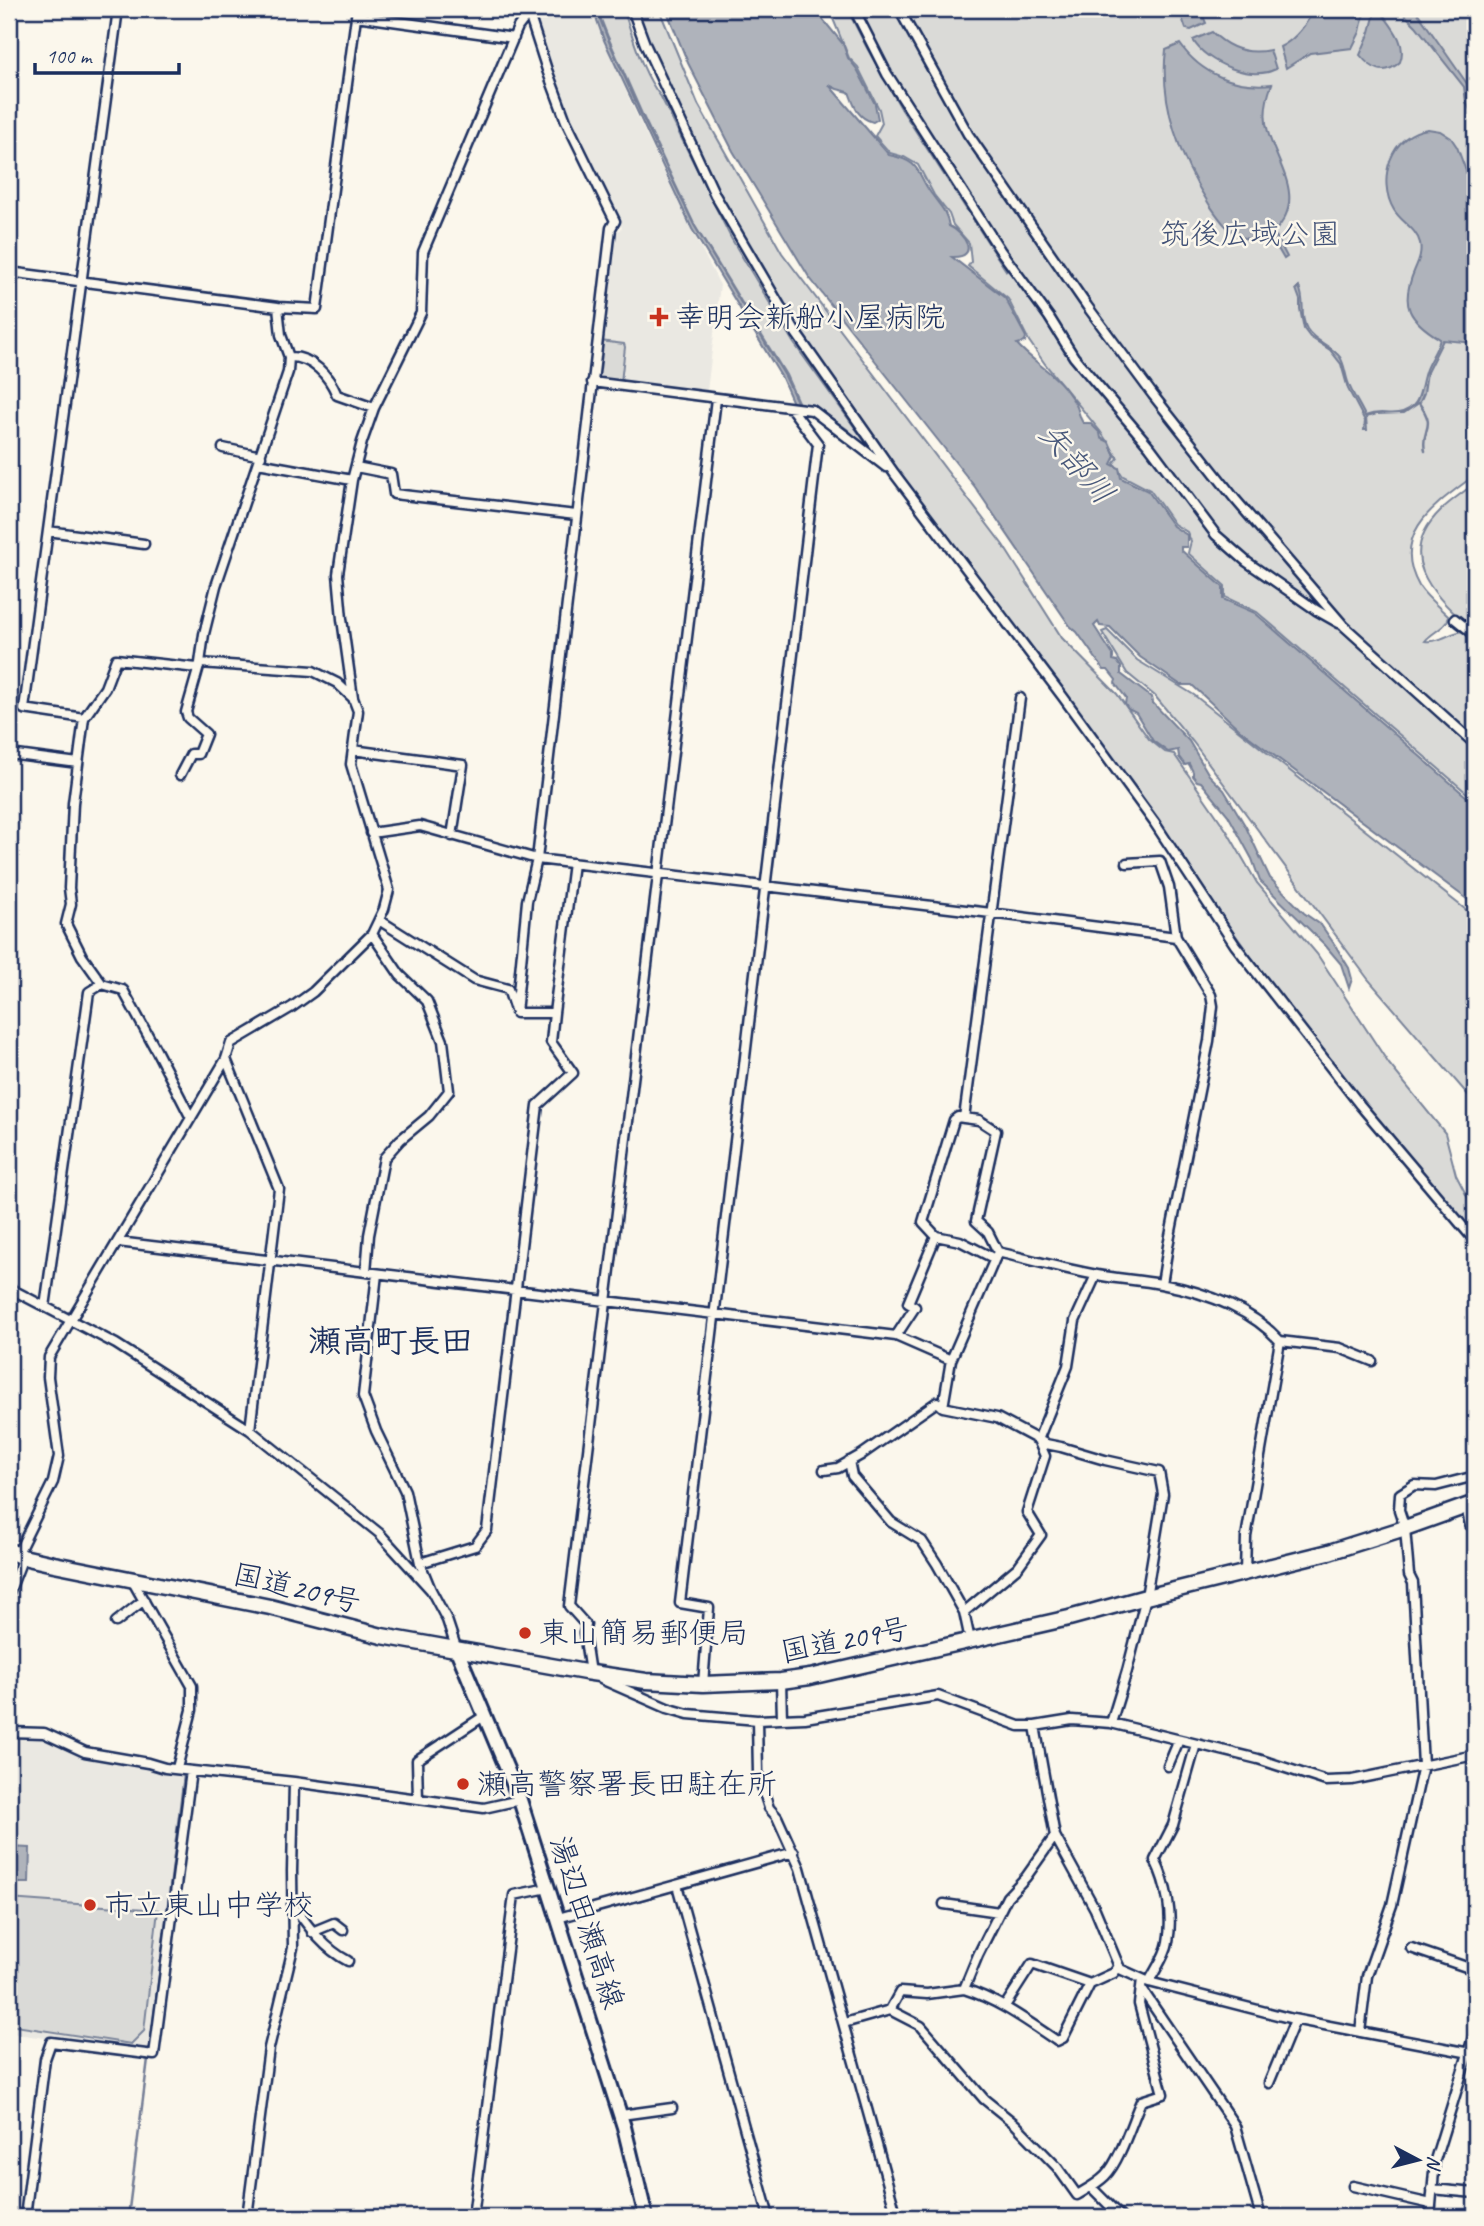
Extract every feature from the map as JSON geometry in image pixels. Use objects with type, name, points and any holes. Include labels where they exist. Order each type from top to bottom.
[{"type":"highway","name":"国道209号","points":[[16,1554],[270,1607],[382,1636],[587,1673],[703,1685],[810,1677],[1069,1618],[1329,1552],[1475,1503]]},
{"type":"main road","name":"湯辺田瀬高線","points":[[457,1650],[520,1800],[621,2115],[646,2217]]},
{"type":"street","points":[[84,718],[24,709],[118,9]]},
{"type":"street","points":[[632,9],[645,44],[715,195],[796,333],[894,473],[1147,812],[1235,945],[1360,1105],[1475,1241]]},
{"type":"street","points":[[854,9],[887,74],[1000,250],[1074,356],[1150,447],[1216,535],[1247,562],[1344,626]]},
{"type":"street","points":[[899,9],[968,135],[1087,306],[1153,395],[1235,499],[1344,626],[1475,744]]},
{"type":"street","points":[[9,1593],[16,1554],[53,1482],[59,1456],[48,1377],[49,1357],[226,1059],[231,1043],[313,992],[372,934],[384,909],[388,890],[351,764],[358,710],[353,698],[338,574],[352,480],[374,408],[421,313],[423,252],[518,27],[528,11]]},
{"type":"street","points":[[516,1013],[527,901],[537,859],[611,228],[615,221],[566,121],[528,11]]},
{"type":"street","points":[[9,272],[278,307],[317,309],[357,12],[514,38]]},
{"type":"street","points":[[180,775],[191,754],[198,754],[206,734],[188,718],[186,712],[216,586],[288,372],[289,357],[281,335],[278,307]]},
{"type":"street","points":[[289,357],[300,357],[322,371],[332,383],[337,395],[374,408]]},
{"type":"street","points":[[592,382],[812,410],[894,473]]},
{"type":"street","points":[[716,398],[569,1606],[586,1625],[584,1633],[587,1673],[667,1708],[688,1714],[757,1720],[805,1718],[938,1696],[1019,1726],[1072,1720],[1111,1723],[1258,1759],[1326,1781],[1352,1780],[1475,1755]]},
{"type":"street","points":[[703,1685],[709,1608],[680,1603],[818,444],[791,408]]},
{"type":"street","points":[[223,448],[259,460],[352,480]]},
{"type":"street","points":[[356,467],[391,474],[394,494],[576,515]]},
{"type":"street","points":[[48,531],[144,544]]},
{"type":"street","points":[[1455,619],[1475,635]]},
{"type":"street","points":[[191,1118],[123,990],[102,984],[82,956],[66,924],[71,904],[69,888],[73,803],[84,718],[105,688],[116,659],[313,671],[337,683],[353,698]]},
{"type":"street","points":[[964,1118],[1020,698]]},
{"type":"street","points":[[353,750],[463,765],[452,836]]},
{"type":"street","points":[[9,754],[78,763]]},
{"type":"street","points":[[371,833],[420,826],[537,859],[1176,937]]},
{"type":"street","points":[[1128,863],[1160,861],[1169,887],[1176,937],[1211,995],[1213,1006],[1209,1041],[1162,1284]]},
{"type":"street","points":[[420,1563],[475,1546],[487,1530],[538,1105],[573,1073],[551,1042],[573,863]]},
{"type":"street","points":[[379,920],[474,980],[508,989],[516,1013]]},
{"type":"street","points":[[366,1272],[369,1235],[384,1158],[429,1115],[449,1091],[443,1041],[428,1000],[400,975],[372,934]]},
{"type":"street","points":[[45,1307],[89,992],[102,984]]},
{"type":"street","points":[[516,1013],[554,1013]]},
{"type":"street","points":[[226,1059],[279,1189],[250,1430]]},
{"type":"street","points":[[943,1406],[951,1360],[997,1255],[988,1231],[976,1221],[996,1131],[979,1120],[958,1117],[954,1120],[923,1222],[936,1236],[960,1241],[997,1255],[1096,1275],[1162,1284],[1236,1308],[1269,1329],[1280,1340],[1340,1348],[1372,1361]]},
{"type":"street","points":[[896,1336],[915,1307],[908,1303],[936,1236]]},
{"type":"street","points":[[118,1242],[896,1336],[951,1360]]},
{"type":"street","points":[[377,1274],[363,1396],[376,1431],[405,1491],[420,1563],[447,1620],[457,1650]]},
{"type":"street","points":[[964,1612],[1018,1567],[1041,1535],[1027,1512],[1045,1456],[1038,1440],[1068,1366],[1075,1321],[1096,1275]]},
{"type":"street","points":[[9,1288],[127,1350],[250,1430],[379,1533],[431,1590]]},
{"type":"street","points":[[1245,1572],[1246,1536],[1280,1340]]},
{"type":"street","points":[[824,1470],[838,1468],[937,1402],[943,1406],[997,1418],[1038,1440],[1158,1472],[1163,1494],[1146,1597],[1111,1723]]},
{"type":"street","points":[[849,1461],[852,1476],[891,1522],[922,1541],[964,1612],[970,1640]]},
{"type":"street","points":[[1360,2032],[1367,1976],[1392,1905],[1423,1765],[1413,1583],[1409,1575],[1405,1528],[1399,1510],[1400,1494],[1414,1485],[1436,1486],[1475,1476]]},
{"type":"street","points":[[1468,1516],[1470,1525],[1475,1523]]},
{"type":"street","points":[[132,1580],[192,1686],[192,1710],[177,1768]]},
{"type":"street","points":[[116,1622],[144,1600]]},
{"type":"street","points":[[781,1681],[782,1719]]},
{"type":"street","points":[[418,1799],[417,1760],[484,1716]]},
{"type":"street","points":[[757,1720],[758,1774],[769,1808],[777,1817],[800,1868],[897,2217]]},
{"type":"street","points":[[1035,1726],[1055,1836],[1095,1909],[1120,1969],[1144,1983],[1294,2020],[1472,2054]]},
{"type":"street","points":[[9,1732],[44,1733],[85,1752],[165,1768],[294,1782],[484,1808],[520,1800]]},
{"type":"street","points":[[1168,1766],[1179,1740]]},
{"type":"street","points":[[844,2023],[890,2010],[921,2026],[984,2099],[1015,2124],[1057,2167],[1077,2195],[1091,2187],[1106,2175],[1120,2155],[1141,2101],[1163,2094],[1139,2004],[1144,1983],[1168,1943],[1168,1903],[1155,1860],[1173,1825],[1196,1744]]},
{"type":"street","points":[[25,2217],[45,2059],[51,2042],[155,2055],[191,1771]]},
{"type":"street","points":[[247,2217],[269,2048],[293,1948],[294,1782]]},
{"type":"street","points":[[964,1989],[1007,1897],[1026,1877],[1055,1836]]},
{"type":"street","points":[[558,1918],[794,1852]]},
{"type":"street","points":[[677,1885],[769,2217]]},
{"type":"street","points":[[473,2217],[514,1895],[548,1888]]},
{"type":"street","points":[[292,1904],[312,1932],[337,1956],[348,1961]]},
{"type":"street","points":[[944,1904],[999,1912]]},
{"type":"street","points":[[312,1932],[334,1923],[343,1930]]},
{"type":"street","points":[[1411,1948],[1475,1970]]},
{"type":"street","points":[[1005,2006],[1032,1964],[1090,1984]]},
{"type":"street","points":[[890,2010],[900,1992],[927,1994],[964,1989],[1005,2006],[1057,2041],[1063,2038],[1090,1984],[1114,1973],[1119,1966]]},
{"type":"street","points":[[1144,1983],[1235,2126],[1261,2217]]},
{"type":"street","points":[[1269,2083],[1294,2020]]},
{"type":"street","points":[[1430,2217],[1435,2160],[1472,2054],[1475,2031]]},
{"type":"street","points":[[621,2115],[672,2108]]},
{"type":"street","points":[[1353,2186],[1431,2204]]},
{"type":"street","points":[[1091,2187],[1121,2217]]},
{"type":"street","points":[[1432,2189],[1475,2193]]},
{"type":"street","points":[[9,2216],[15,2217]]},
{"type":"shaded area","points":[[592,9],[631,103],[720,285],[707,391],[598,379],[613,234],[622,228],[569,118],[552,77],[534,18]]},
{"type":"shaded area","name":"市立東山中学校","points":[[9,1735],[36,1736],[81,1754],[160,1771],[183,1772],[187,1777],[152,2049],[146,2052],[9,2033]]},
{"type":"green space","points":[[597,9],[623,9],[648,76],[731,238],[793,342],[876,457],[847,429],[815,407],[799,404],[786,375],[695,226],[642,114]]},
{"type":"green space","points":[[632,9],[659,9],[698,104],[782,253],[1003,545],[1062,638],[1117,694],[1149,739],[1165,752],[1174,754],[1227,831],[1257,883],[1317,954],[1389,1064],[1445,1133],[1456,1175],[1475,1212],[1475,1239],[1355,1098],[1299,1025],[1174,848],[815,361],[724,208]]},
{"type":"green space","name":"筑後広域公園","points":[[829,9],[847,9],[902,110],[1007,272],[960,197],[851,9],[1475,9],[1475,475],[1433,508],[1414,535],[1410,550],[1411,567],[1419,586],[1449,617],[1445,624],[1425,641],[1464,631],[1467,625],[1430,586],[1423,572],[1419,557],[1420,542],[1427,527],[1441,510],[1475,483],[1475,800],[1257,612],[1225,597],[1225,586],[1188,553],[1191,541],[1187,532],[1174,524],[1150,490],[1123,476],[1114,463],[1118,458],[1029,341],[1008,299],[968,266],[971,262],[969,243],[953,225],[918,165],[890,153],[875,136],[882,123],[879,109],[858,67],[849,58]]},
{"type":"green space","points":[[600,341],[624,344],[621,382],[598,379],[595,376]]},
{"type":"green space","points":[[1107,630],[1137,660],[1194,695],[1475,917],[1475,1103],[1368,979],[1193,742],[1155,696],[1127,673],[1102,632]]},
{"type":"green space","points":[[9,1899],[158,1910],[144,2031],[131,2044],[9,2025]]},
{"type":"water","points":[[593,9],[596,9],[641,114],[694,225],[785,376],[798,404],[793,403],[782,378],[692,229],[604,40]]},
{"type":"water","name":"矢部川","points":[[666,9],[811,9],[817,12],[843,44],[848,58],[857,69],[875,104],[878,119],[873,122],[863,117],[849,92],[829,85],[889,155],[914,165],[945,213],[949,226],[960,234],[967,244],[966,254],[952,257],[1005,298],[1026,337],[1025,342],[1017,344],[1064,387],[1076,404],[1083,423],[1090,423],[1100,433],[1101,438],[1109,442],[1115,456],[1111,464],[1119,468],[1121,478],[1148,491],[1173,526],[1187,535],[1187,547],[1181,547],[1181,550],[1223,587],[1223,599],[1255,613],[1475,804],[1475,905],[1240,730],[1192,685],[1181,685],[1140,657],[1110,627],[1100,626],[1098,622],[1094,626],[1113,655],[1113,660],[1121,667],[1121,674],[1151,697],[1152,702],[1189,741],[1209,775],[1224,790],[1246,827],[1270,878],[1304,913],[1321,925],[1335,945],[1349,968],[1352,979],[1349,988],[1341,964],[1260,881],[1252,859],[1228,815],[1193,776],[1189,764],[1185,765],[1179,757],[1178,750],[1168,752],[1153,741],[1136,713],[1128,709],[1126,698],[1115,683],[1116,680],[1108,670],[1104,670],[1070,626],[975,487],[809,277],[733,151],[688,63]]},
{"type":"water","points":[[1179,9],[1200,9],[1206,23],[1191,30],[1186,29]]},
{"type":"water","points":[[1365,9],[1360,32],[1352,48],[1310,53],[1286,68],[1280,47],[1298,34],[1311,15]]},
{"type":"water","points":[[1376,9],[1379,9],[1393,28],[1402,48],[1400,62],[1384,70],[1369,64],[1360,55]]},
{"type":"water","points":[[1399,9],[1415,9],[1468,85],[1475,81],[1475,85],[1469,90],[1475,106],[1475,120],[1466,102],[1464,87],[1416,26]]},
{"type":"water","points":[[1212,32],[1238,49],[1253,52],[1270,50],[1276,69],[1243,72],[1219,63],[1193,40]]},
{"type":"water","points":[[1180,44],[1198,63],[1220,77],[1245,84],[1272,84],[1266,108],[1266,126],[1283,170],[1289,195],[1284,220],[1274,232],[1287,257],[1284,259],[1270,235],[1247,239],[1228,228],[1209,204],[1189,169],[1174,131],[1166,90],[1166,50]]},
{"type":"water","points":[[1428,129],[1440,131],[1451,138],[1475,195],[1475,343],[1443,340],[1427,372],[1420,402],[1404,413],[1394,413],[1406,411],[1416,402],[1426,369],[1440,339],[1421,325],[1410,311],[1408,293],[1420,256],[1420,243],[1415,233],[1394,210],[1387,185],[1387,172],[1396,148],[1415,132]]},
{"type":"water","points":[[1299,287],[1301,292],[1303,318],[1307,329],[1340,357],[1350,386],[1365,416],[1375,413],[1392,413],[1366,417],[1367,430],[1364,430],[1365,421],[1348,389],[1341,364],[1330,350],[1310,337],[1304,329],[1296,289]]},
{"type":"water","points":[[9,1847],[30,1848],[29,1883],[9,1883]]},
{"type":"waterway","points":[[1419,403],[1428,424],[1425,451]]},
{"type":"waterway","points":[[150,2049],[184,1776]]},
{"type":"waterway","points":[[128,2217],[148,2059]]},
{"type":"place","name":"幸明会新船小屋病院","points":[[659,317]]},
{"type":"place","name":"東山簡易郵便局","points":[[525,1633]]},
{"type":"place","name":"瀬高警察署長田駐在所","points":[[463,1784]]},
{"type":"place","name":"市立東山中学校","points":[[90,1905]]},
{"type":"district","name":"瀬高町長田","points":[[391,1340]]}]
